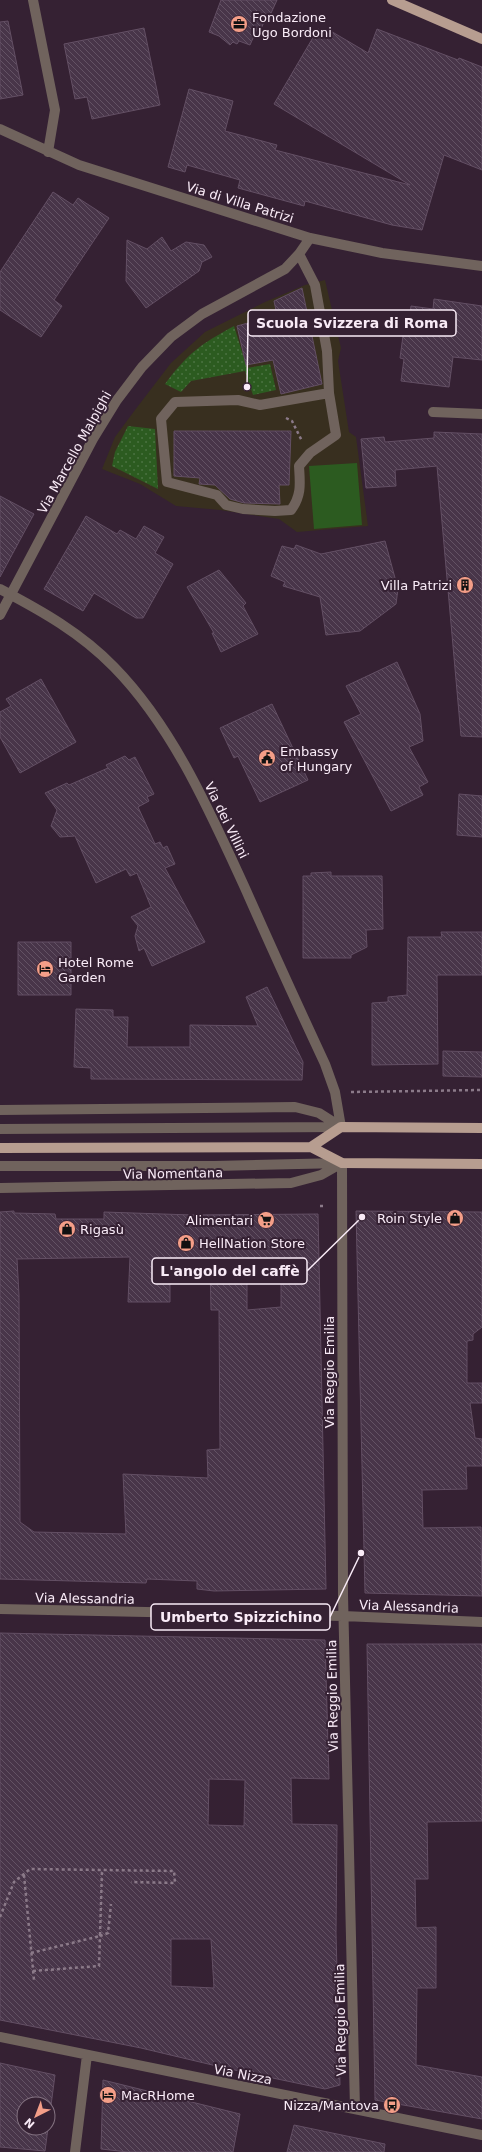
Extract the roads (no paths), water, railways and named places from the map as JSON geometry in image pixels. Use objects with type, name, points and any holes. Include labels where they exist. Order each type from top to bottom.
[{"type":"main road","points":[[392,0],[482,39]]},
{"type":"main road","points":[[311,1147],[341,1127],[482,1128]]},
{"type":"main road","name":"Via Nomentana","points":[[0,1148],[311,1147],[342,1163],[482,1164]]},
{"type":"street","points":[[33,0],[55,110],[48,152]]},
{"type":"street","name":"Via di Villa Patrizi","points":[[0,129],[79,165],[137,185],[310,238],[382,253],[482,266]]},
{"type":"street","name":"Via Marcello Malpighi","points":[[0,615],[12,595],[93,439],[117,400],[142,367],[171,337],[202,314],[276,275],[299,254],[310,238]]},
{"type":"street","points":[[299,254],[315,285],[327,350],[329,393],[336,436],[310,453],[299,466],[300,492],[298,501],[291,510],[275,511],[243,509],[226,505],[217,495],[167,482],[161,419],[175,402],[238,400],[260,405],[329,393]]},
{"type":"street","points":[[433,412],[482,414]]},
{"type":"street","name":"Via dei Villini","points":[[0,589],[66,626],[103,656],[138,695],[178,755],[217,826],[325,1064],[335,1092],[341,1127]]},
{"type":"street","points":[[0,1110],[295,1107],[319,1113],[341,1127]]},
{"type":"street","points":[[0,1129],[341,1127]]},
{"type":"street","name":"Via Nomentana","points":[[0,1166],[214,1166],[342,1163]]},
{"type":"street","name":"Via Nomentana","points":[[0,1188],[291,1183],[321,1175],[342,1163]]},
{"type":"street","name":"Via Reggio Emilia","points":[[342,1163],[343,1616],[355,2109]]},
{"type":"street","name":"Via Alessandria","points":[[0,1609],[343,1616],[482,1622]]},
{"type":"street","name":"Via Nizza","points":[[0,2037],[482,2135]]},
{"type":"street","points":[[76,2152],[87,2055]]},
{"type":"place","name":"Fondazione Ugo Bordoni","points":[[239,24]]},
{"type":"place","name":"Scuola Svizzera di Roma","points":[[247,387]]},
{"type":"place","name":"Villa Patrizi","points":[[465,585]]},
{"type":"place","name":"Embassy of Hungary","points":[[267,758]]},
{"type":"place","name":"Hotel Rome Garden","points":[[45,969]]},
{"type":"place","name":"L'angolo del caffè","points":[[362,1217]]},
{"type":"place","name":"Roin Style","points":[[455,1218]]},
{"type":"place","name":"Alimentari","points":[[266,1220]]},
{"type":"place","name":"Rigasù","points":[[67,1229]]},
{"type":"place","name":"HellNation Store","points":[[186,1243]]},
{"type":"place","name":"Umberto Spizzichino","points":[[361,1553]]},
{"type":"place","name":"MacRHome","points":[[108,2095]]},
{"type":"place","name":"Nizza/Mantova","points":[[392,2105]]}]
